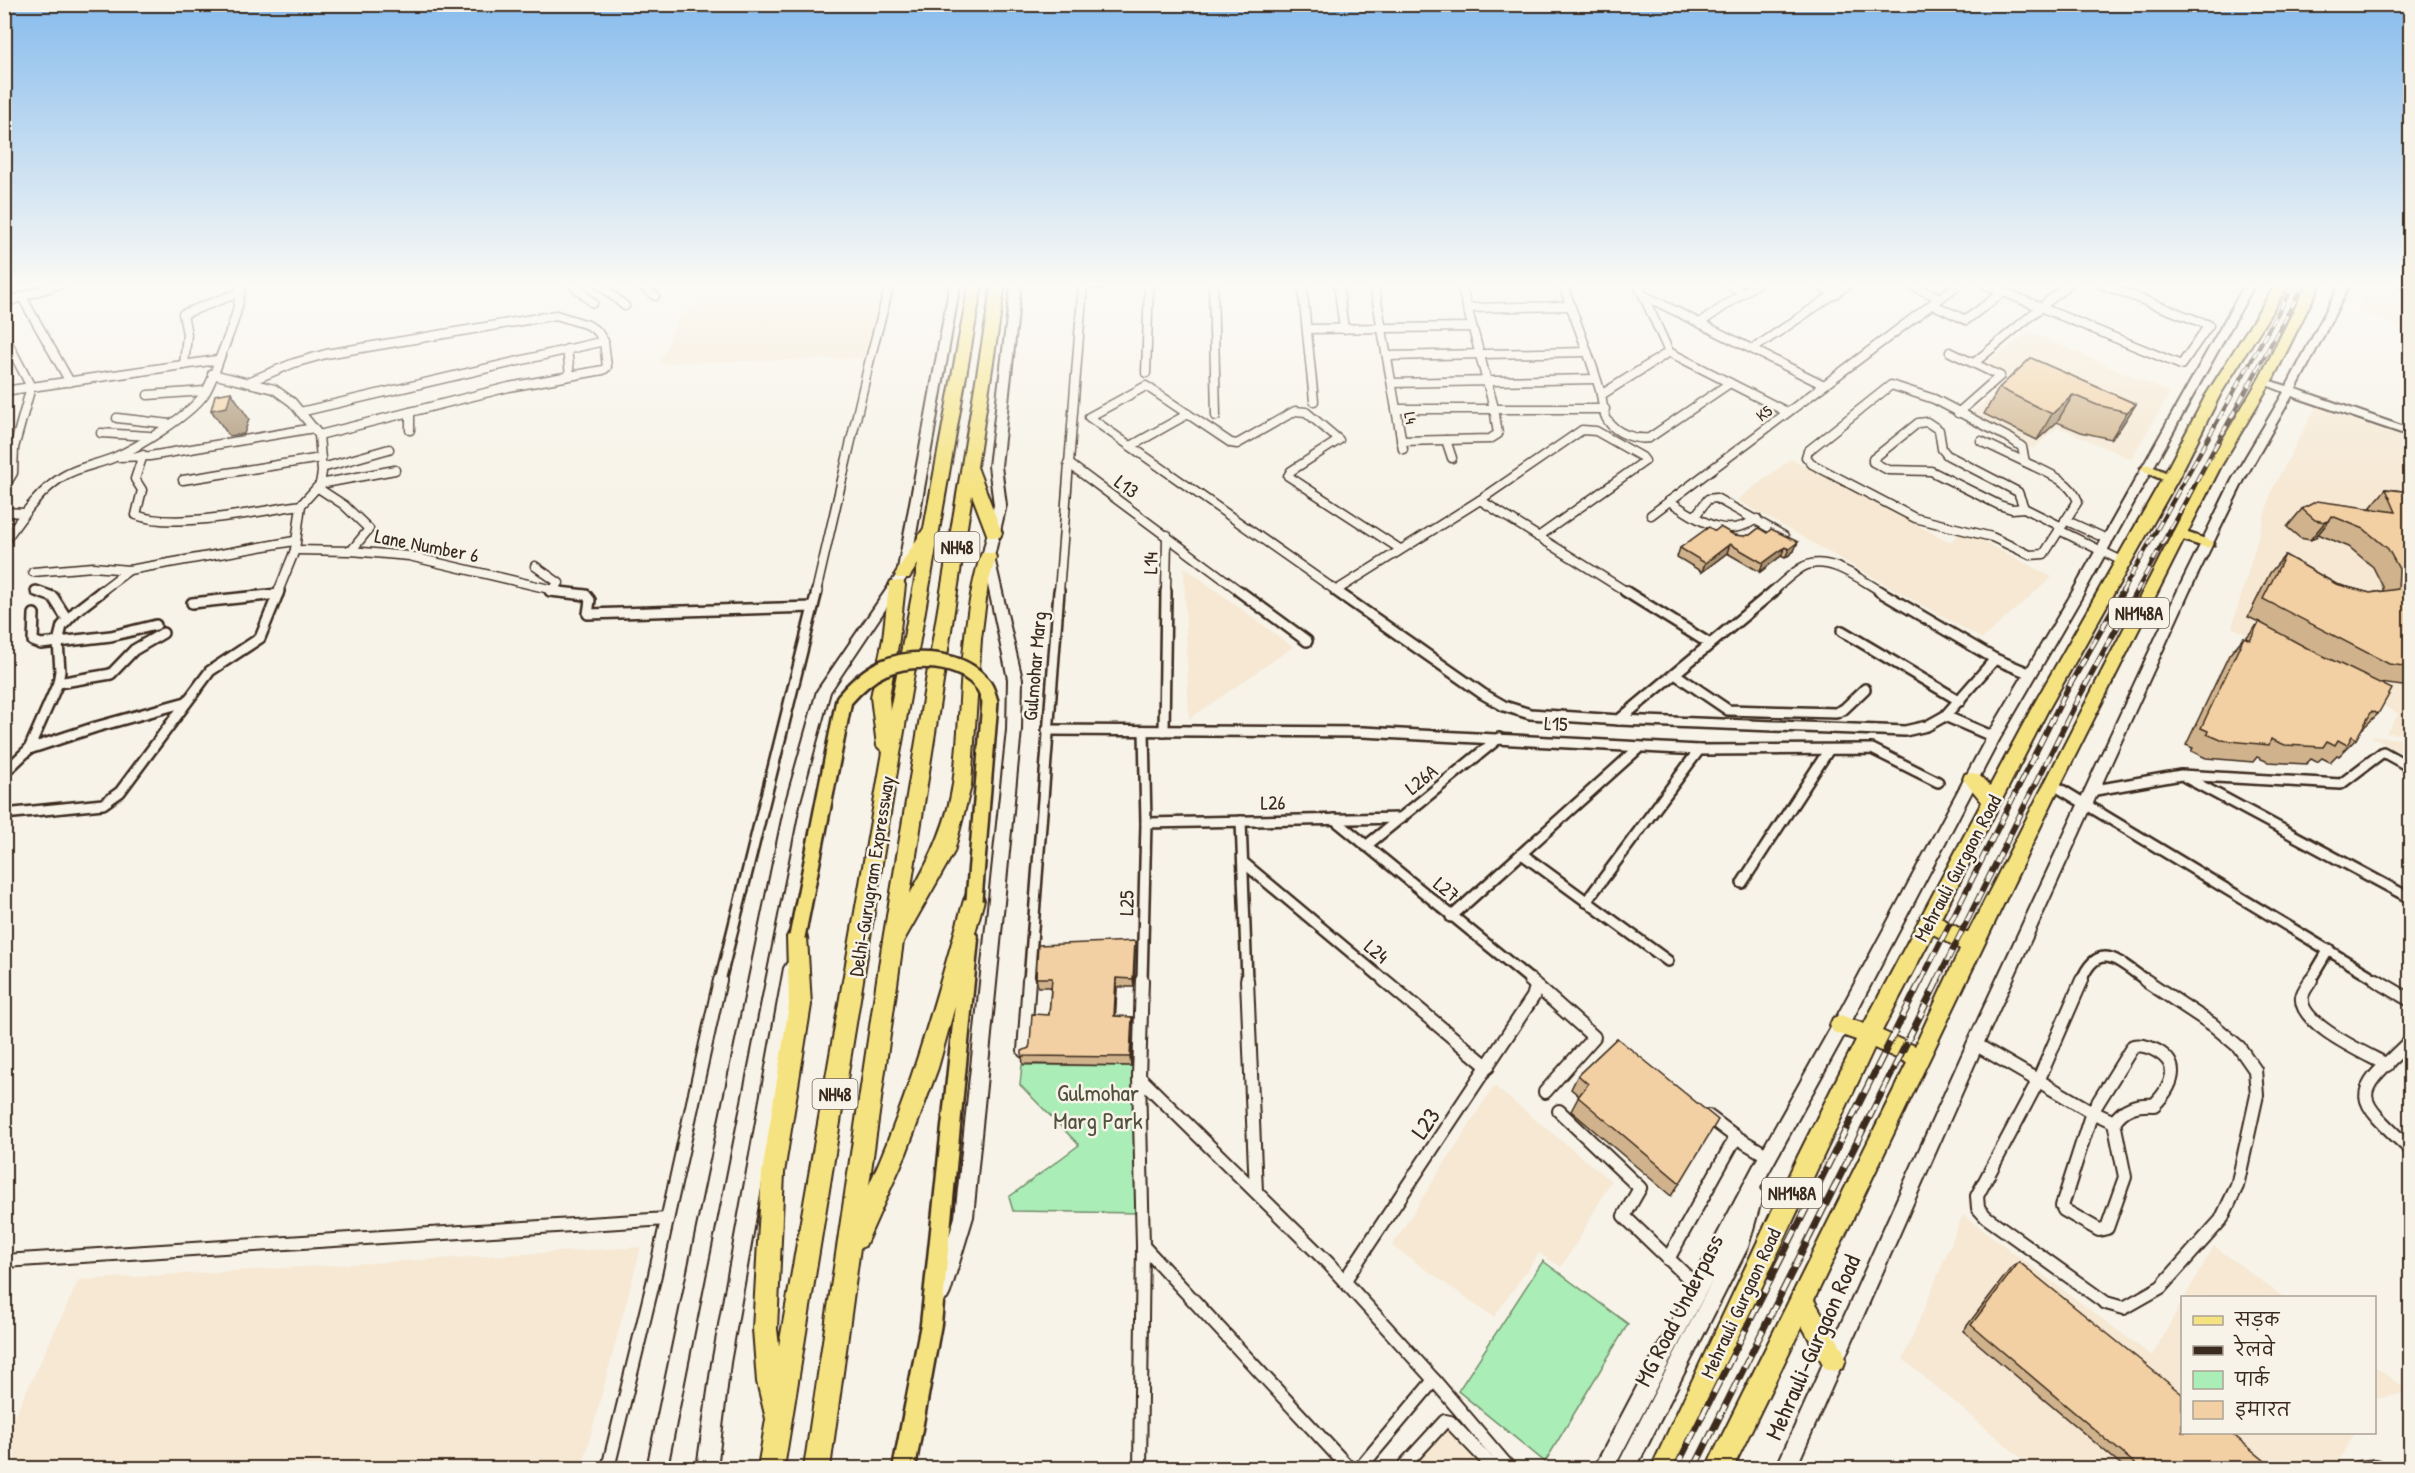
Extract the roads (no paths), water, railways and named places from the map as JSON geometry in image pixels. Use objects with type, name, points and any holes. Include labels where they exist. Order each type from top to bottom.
[{"type":"highway","name":"Delhi-Gurugram Expressway","points":[[771,1468],[889,765],[964,353]]},
{"type":"highway","name":"Delhi-Gurugram Expressway","points":[[817,1468],[892,946],[988,353]]},
{"type":"highway","name":"Mehrauli Gurgaon Road","points":[[1664,1468],[1803,1170],[1869,1035],[1992,800],[2214,395],[2240,353]]},
{"type":"highway","name":"NH148A","points":[[1719,1468],[2052,784],[2214,466],[2264,382],[2278,353]]},
{"type":"highway","points":[[970,466],[994,533]]},
{"type":"highway","points":[[889,765],[880,697],[900,579],[934,523]]},
{"type":"highway","points":[[892,946],[944,852],[962,786],[973,639],[980,584],[988,557]]},
{"type":"highway","points":[[1972,779],[1992,800]]},
{"type":"highway","points":[[848,1258],[895,1154],[927,1068],[974,900]]},
{"type":"highway","points":[[1928,921],[1972,945]]},
{"type":"highway","points":[[780,1423],[770,1382],[765,1329],[773,1173],[800,1005],[797,937]]},
{"type":"highway","points":[[1841,1025],[1869,1035],[1920,1059]]},
{"type":"highway","points":[[1801,1300],[1834,1359]]},
{"type":"main road","points":[[2147,468],[2170,479]]},
{"type":"main road","points":[[2179,534],[2207,544]]},
{"type":"main road","points":[[797,937],[837,724],[844,700],[857,683],[885,667],[922,660],[949,663],[969,673],[983,685],[990,702],[974,900],[931,1324],[904,1468]]},
{"type":"street","points":[[4,488],[13,473],[14,448],[30,387],[13,353]]},
{"type":"street","points":[[53,353],[70,382]]},
{"type":"street","points":[[184,365],[185,353]]},
{"type":"street","points":[[4,542],[26,513],[62,476],[115,457],[170,424],[197,402],[205,391],[220,353]]},
{"type":"street","points":[[248,382],[308,358],[338,353]]},
{"type":"street","points":[[300,412],[551,353]]},
{"type":"street","points":[[567,353],[570,375]]},
{"type":"street","points":[[319,435],[509,387],[607,367],[605,353]]},
{"type":"street","points":[[608,1468],[654,1279],[713,1009],[813,607],[872,353]]},
{"type":"street","points":[[657,1468],[792,805],[824,691],[900,579],[942,353]]},
{"type":"street","points":[[931,1324],[964,1217],[1014,730],[1015,679],[988,557],[1000,505],[995,466],[1008,353]]},
{"type":"street","name":"Gulmohar Marg","points":[[1024,1051],[1077,353]]},
{"type":"street","points":[[1146,373],[1147,353]]},
{"type":"street","points":[[1215,353],[1216,417]]},
{"type":"street","points":[[1309,353],[1314,401]]},
{"type":"street","name":"L4","points":[[1386,353],[1402,445],[1446,440]]},
{"type":"street","points":[[1387,356],[1560,353]]},
{"type":"street","points":[[1586,353],[1609,422],[1634,437],[1642,439],[1649,438],[1730,383]]},
{"type":"street","points":[[1601,395],[1668,353]]},
{"type":"street","points":[[1670,353],[1787,412]]},
{"type":"street","points":[[1760,353],[1824,385]]},
{"type":"street","name":"K5","points":[[1651,515],[1867,353]]},
{"type":"street","points":[[1952,353],[1998,374],[2000,378],[1958,413]]},
{"type":"street","points":[[1974,363],[1987,353]]},
{"type":"street","points":[[2151,353],[2181,365],[2189,353]]},
{"type":"street","points":[[1604,1468],[1765,1162],[1841,1025],[1996,734],[2212,353]]},
{"type":"street","name":"Mehrauli-Gurgaon Road","points":[[1786,1468],[1884,1245],[2087,797],[2238,480],[2310,353]]},
{"type":"street","points":[[1452,458],[1446,440],[1490,439],[1498,434],[1494,408],[1480,355]]},
{"type":"street","points":[[4,391],[217,360]]},
{"type":"street","points":[[4,814],[94,806],[111,800],[120,792],[186,702],[218,664],[245,651],[260,638],[294,545],[301,505],[319,486],[322,468],[319,435],[292,402],[274,389],[212,374]]},
{"type":"street","points":[[1392,383],[1595,379]]},
{"type":"street","points":[[2264,382],[2410,433]]},
{"type":"street","points":[[1980,441],[2025,462],[2067,485],[2076,493],[2078,501],[2044,554],[2030,555],[1992,537],[1915,518],[1812,464],[1806,457],[1808,451],[1891,385],[1901,386],[2018,443],[2022,447],[2025,462]]},
{"type":"street","points":[[1400,549],[1288,476],[1291,471],[1339,440],[1306,412],[1295,411],[1237,444],[1231,443],[1146,386],[1089,417],[1483,694],[1504,706],[1530,714],[1619,720],[1905,731],[1927,726],[1948,714],[1995,659]]},
{"type":"street","points":[[148,395],[205,391]]},
{"type":"street","points":[[1396,409],[1605,409]]},
{"type":"street","points":[[410,412],[410,430]]},
{"type":"street","points":[[1131,446],[1188,414]]},
{"type":"street","points":[[117,418],[170,424]]},
{"type":"street","points":[[2024,508],[2018,492],[1947,456],[1942,449],[1939,430],[1927,422],[1918,423],[1873,459],[1873,462],[1888,470],[1931,471],[1999,506],[2012,509],[2024,508],[2062,525],[2107,539]]},
{"type":"street","points":[[115,457],[166,454],[314,428]]},
{"type":"street","points":[[1337,590],[1480,500],[1582,430],[1596,430],[1645,461],[1538,537]]},
{"type":"street","points":[[101,433],[149,436]]},
{"type":"street","points":[[322,468],[389,449]]},
{"type":"street","points":[[143,456],[135,479],[142,490],[136,515],[142,519],[182,520],[301,505]]},
{"type":"street","points":[[183,480],[321,458]]},
{"type":"street","name":"L13","points":[[1068,463],[1167,535]]},
{"type":"street","points":[[319,486],[395,470]]},
{"type":"street","points":[[319,486],[344,505],[369,529],[351,550]]},
{"type":"street","points":[[1695,516],[1708,499],[1716,498],[1784,536]]},
{"type":"street","points":[[1480,500],[1710,644]]},
{"type":"street","points":[[1669,501],[1714,526],[1732,532],[1742,530],[1757,519]]},
{"type":"street","points":[[4,512],[26,513]]},
{"type":"street","points":[[2062,525],[2100,551],[2124,562]]},
{"type":"street","name":"L14","points":[[1167,535],[1307,641]]},
{"type":"street","name":"L14","points":[[1164,731],[1167,535]]},
{"type":"street","name":"Lane Number 6","points":[[129,570],[294,545],[409,556],[551,591],[586,595],[590,600],[588,614],[813,607]]},
{"type":"street","points":[[1619,720],[1802,567],[1814,563],[1828,564],[1844,570],[1995,659],[2031,674]]},
{"type":"street","points":[[535,566],[558,583],[551,591]]},
{"type":"street","points":[[33,572],[93,567],[129,570]]},
{"type":"street","points":[[4,773],[29,749],[58,683],[60,671],[58,642],[62,626],[67,619],[129,570]]},
{"type":"street","points":[[36,591],[53,597],[67,619]]},
{"type":"street","points":[[192,603],[278,594]]},
{"type":"street","points":[[34,614],[34,643],[111,636],[156,625]]},
{"type":"street","points":[[1842,631],[1960,701]]},
{"type":"street","points":[[58,683],[111,674],[131,651],[163,633]]},
{"type":"street","points":[[1675,674],[1718,704],[1738,712],[1836,713],[1844,709],[1864,689]]},
{"type":"street","points":[[29,749],[96,727],[186,702]]},
{"type":"street","points":[[1948,714],[1996,734]]},
{"type":"street","points":[[1047,730],[1164,731]]},
{"type":"street","name":"L25","points":[[1140,1468],[1143,1246],[1140,1077],[1146,823],[1144,731]]},
{"type":"street","name":"L15","points":[[1164,731],[1363,732],[1699,750],[1872,749],[1938,782]]},
{"type":"street","name":"L26A","points":[[1366,846],[1499,738]]},
{"type":"street","points":[[1451,916],[1640,747]]},
{"type":"street","points":[[1586,902],[1699,750]]},
{"type":"street","points":[[1742,883],[1828,751]]},
{"type":"street","points":[[2087,797],[2162,776],[2181,775],[2341,784],[2383,752],[2410,766]]},
{"type":"street","points":[[2181,775],[2410,898]]},
{"type":"street","points":[[2052,784],[2087,797],[2410,1000]]},
{"type":"street","name":"L26","points":[[1146,823],[1402,818]]},
{"type":"street","name":"L27","points":[[1334,819],[1527,977],[1594,1037],[1545,1092]]},
{"type":"street","points":[[1241,821],[1256,1191]]},
{"type":"street","points":[[1522,854],[1668,961]]},
{"type":"street","name":"L24","points":[[1244,863],[1488,1067]]},
{"type":"street","points":[[707,1468],[721,1363],[797,937]]},
{"type":"street","points":[[2329,949],[2302,998],[2304,1010],[2318,1024],[2342,1040],[2387,1065]]},
{"type":"street","points":[[2105,956],[2117,961],[2213,1025],[2239,1047],[2255,1070],[2257,1095],[2238,1186],[2221,1220],[2161,1287],[2124,1308],[2106,1303],[1986,1217],[1978,1208],[1977,1196],[2038,1081],[2087,967],[2094,958],[2105,956]]},
{"type":"street","name":"L23","points":[[1345,1280],[1488,1067],[1533,997],[1536,987]]},
{"type":"street","points":[[2410,1041],[2367,1085],[2364,1098],[2373,1113],[2410,1149]]},
{"type":"street","points":[[1975,1044],[2092,1112],[2114,1122]]},
{"type":"street","points":[[2142,1044],[2150,1047],[2169,1062],[2172,1072],[2162,1097],[2154,1105],[2131,1106],[2119,1114],[2114,1122],[2125,1177],[2106,1228],[2099,1230],[2061,1206],[2092,1112],[2133,1046],[2142,1044]]},
{"type":"street","points":[[1140,1077],[1345,1280],[1396,1335],[1509,1468]]},
{"type":"street","points":[[1698,1109],[1765,1162]]},
{"type":"street","points":[[1559,1111],[1640,1188],[1624,1216],[1699,1288]]},
{"type":"street","points":[[1668,1259],[1736,1137]]},
{"type":"street","name":"MG Road Underpass","points":[[1626,1468],[1742,1241],[1765,1162]]},
{"type":"street","points":[[4,1260],[667,1219]]},
{"type":"street","points":[[1143,1246],[1349,1468]]},
{"type":"street","points":[[1360,1468],[1434,1380]]},
{"type":"street","points":[[1402,1468],[1445,1421],[1450,1422],[1494,1468]]},
{"type":"street","points":[[2358,1468],[2376,1466],[2382,1468]]},
{"type":"railway","points":[[2122,592],[2256,353]]},
{"type":"railway","points":[[2136,592],[2267,353]]},
{"type":"railway","points":[[1921,981],[2067,690],[2123,591]]},
{"type":"railway","points":[[1937,981],[2080,695],[2137,591]]},
{"type":"railway","points":[[1676,1468],[1921,980]]},
{"type":"railway","points":[[1694,1468],[1938,980]]},
{"type":"park label","name":"Gulmohar Marg Park","points":[[1098,1106]]}]
